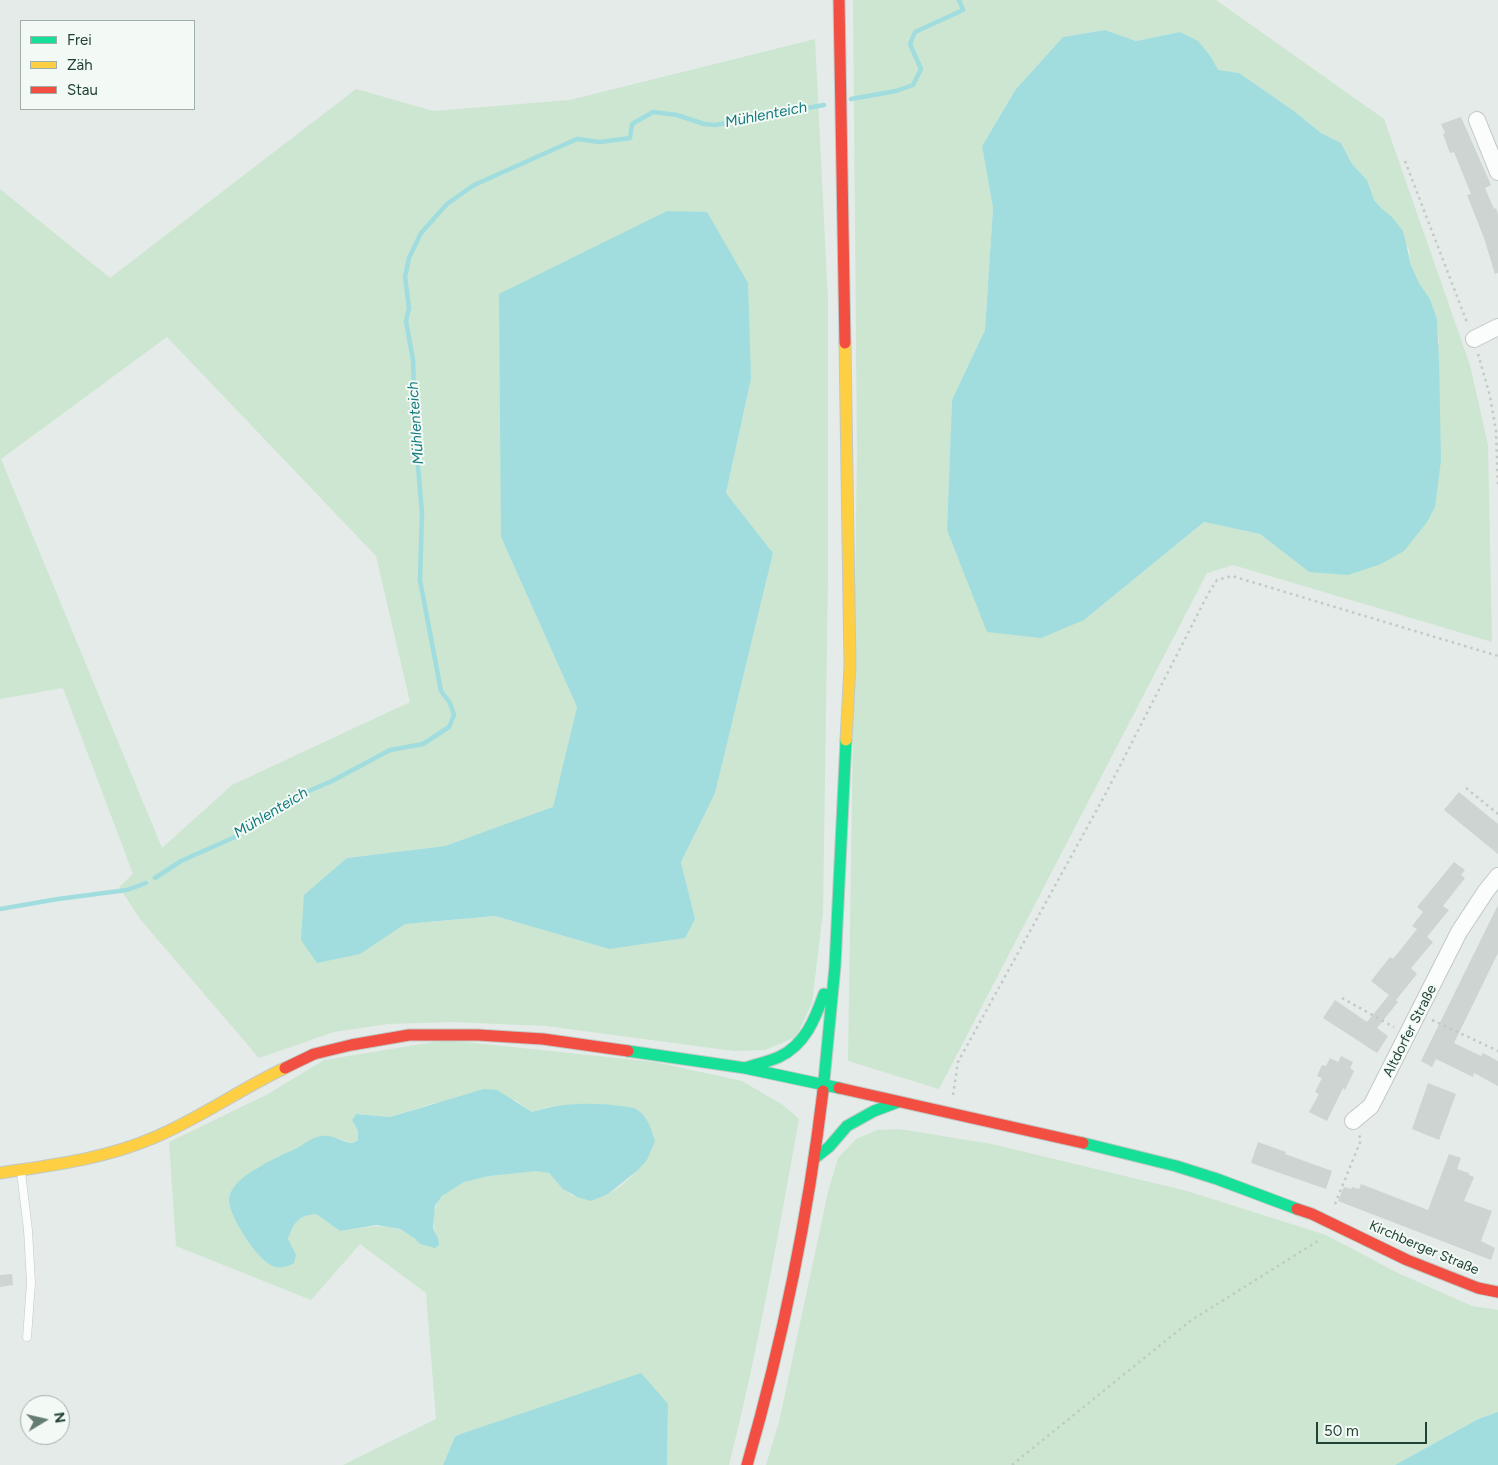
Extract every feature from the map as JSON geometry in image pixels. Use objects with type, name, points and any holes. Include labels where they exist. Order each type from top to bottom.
[{"type":"main road","points":[[747,1465],[761,1416],[783,1322],[814,1158],[824,1084],[835,966],[850,666],[839,0]]},
{"type":"main road","points":[[745,1068],[781,1056],[796,1048],[809,1032],[835,966]]},
{"type":"main road","name":"Kirchberger Straße","points":[[0,1173],[77,1161],[123,1150],[153,1138],[202,1114],[264,1077],[314,1054],[351,1045],[410,1035],[478,1034],[543,1039],[745,1068],[1043,1133],[1176,1166],[1312,1214],[1407,1260],[1478,1288],[1498,1292]]},
{"type":"main road","points":[[814,1158],[829,1147],[847,1126],[874,1111],[898,1102]]},
{"type":"street","points":[[1477,120],[1497,168]]},
{"type":"street","points":[[1474,339],[1498,328]]},
{"type":"street","name":"Altdorfer Straße","points":[[1353,1121],[1371,1106],[1459,932],[1498,876]]},
{"type":"lane","points":[[21,1170],[28,1230],[30,1283],[28,1336]]},
{"type":"path","points":[[1405,161],[1474,339],[1490,396],[1496,431],[1498,486]]},
{"type":"path","points":[[951,1113],[958,1062],[1106,795],[1208,594],[1217,580],[1232,576],[1498,656]]},
{"type":"path","points":[[1466,788],[1498,814]]},
{"type":"path","points":[[1342,998],[1408,1036]]},
{"type":"path","points":[[1419,1014],[1498,1051]]},
{"type":"path","points":[[1343,1186],[1361,1140],[1353,1121]]},
{"type":"path","points":[[1012,1465],[1190,1322],[1339,1227]]},
{"type":"green space","points":[[853,0],[1216,0],[1384,119],[1470,365],[1488,445],[1492,642],[1233,565],[1207,573],[939,1089],[848,1061],[857,455]],"holes":[[[1105,30],[1136,41],[1180,32],[1211,57],[1218,71],[1239,73],[1294,111],[1321,133],[1341,143],[1352,164],[1367,180],[1374,200],[1382,210],[1391,216],[1409,250],[1411,265],[1419,283],[1430,299],[1437,319],[1439,343],[1309,572],[1260,534],[1204,522],[1084,620],[988,632],[947,530],[952,400],[985,330],[993,207],[982,146],[1016,89],[1063,37]]]},
{"type":"green space","points":[[815,39],[828,301],[828,576],[823,912],[812,1003],[796,1037],[765,1050],[734,1051],[546,1026],[452,1022],[388,1024],[334,1032],[259,1058],[140,919],[119,887],[133,874],[63,688],[0,699],[0,189],[110,278],[356,89],[433,111],[570,100]],"holes":[[[167,337],[376,556],[410,702],[232,785],[162,848],[1,459]],[[751,379],[726,493],[773,553],[715,792],[681,862],[695,919],[609,949],[495,916],[405,924],[347,858],[445,846],[553,808],[577,707],[501,537]]]},
{"type":"green space","points":[[446,1040],[655,1062],[742,1081],[783,1105],[799,1119],[758,1336],[729,1465],[667,1465],[668,1404],[455,1435],[443,1465],[343,1465],[436,1419],[426,1293],[360,1244],[311,1300],[176,1246],[169,1142],[268,1094],[324,1060]],"holes":[[[515,1100],[532,1112],[548,1107],[603,1104],[647,1160],[612,1192],[601,1195],[575,1196],[566,1191],[552,1175],[539,1171],[490,1176],[465,1182],[453,1187],[437,1204],[434,1222],[438,1238],[420,1244],[411,1236],[392,1227],[372,1226],[340,1231],[316,1214],[301,1218],[292,1228],[288,1239],[255,1169],[321,1136],[338,1138],[351,1143],[358,1140],[358,1131],[352,1120],[356,1114],[390,1117],[434,1103]]]},
{"type":"green space","points":[[899,1129],[992,1144],[1187,1191],[1326,1235],[1398,1273],[1472,1306],[1498,1310],[1498,1412],[1477,1419],[1395,1465],[766,1465],[779,1422],[828,1192],[838,1158],[856,1139],[877,1130]]},
{"type":"water","points":[[1105,30],[1136,41],[1180,32],[1198,41],[1211,57],[1218,70],[1239,73],[1294,111],[1321,133],[1341,143],[1352,164],[1367,180],[1374,200],[1403,231],[1411,265],[1419,283],[1430,299],[1437,319],[1441,460],[1435,507],[1427,522],[1404,551],[1381,564],[1348,575],[1309,572],[1260,534],[1204,522],[1084,620],[1041,638],[987,632],[947,530],[952,400],[985,330],[993,208],[982,146],[1016,89],[1063,37]]},
{"type":"water","points":[[667,211],[707,212],[748,283],[751,379],[726,493],[773,553],[715,793],[681,862],[695,919],[685,938],[609,949],[495,916],[405,924],[360,954],[317,963],[301,940],[304,895],[347,858],[445,846],[553,807],[577,707],[501,537],[499,294]]},
{"type":"water","points":[[484,1089],[497,1090],[532,1112],[576,1104],[634,1108],[646,1119],[655,1141],[647,1160],[638,1170],[608,1194],[591,1201],[577,1197],[563,1189],[549,1173],[536,1171],[489,1176],[464,1182],[442,1196],[435,1206],[433,1228],[439,1245],[435,1248],[420,1244],[400,1229],[377,1225],[340,1231],[316,1214],[301,1218],[292,1228],[288,1239],[296,1255],[294,1263],[276,1267],[261,1258],[239,1227],[230,1207],[231,1191],[246,1175],[257,1168],[318,1137],[329,1136],[351,1143],[358,1140],[358,1131],[352,1120],[356,1114],[390,1117]]},
{"type":"water","points":[[641,1373],[668,1404],[667,1465],[443,1465],[455,1436]]},
{"type":"water","points":[[1498,1412],[1498,1465],[1395,1465],[1478,1419]]},
{"type":"building","points":[[1461,117],[1491,185],[1485,188],[1498,214],[1498,273],[1495,274],[1484,238],[1467,195],[1471,194],[1454,152],[1450,153],[1443,134],[1445,133],[1441,124]]},
{"type":"building","points":[[1459,792],[1498,824],[1498,854],[1444,810]]},
{"type":"building","points":[[1454,862],[1465,870],[1461,875],[1465,878],[1443,906],[1449,910],[1427,937],[1433,942],[1411,968],[1417,974],[1377,1028],[1388,1036],[1377,1053],[1323,1018],[1335,1000],[1367,1022],[1389,995],[1371,981],[1390,957],[1393,959],[1417,929],[1412,926],[1423,912],[1417,907]]},
{"type":"building","points":[[1498,905],[1498,953],[1454,1043],[1481,1056],[1483,1053],[1498,1061],[1498,1086],[1474,1073],[1473,1077],[1436,1059],[1432,1067],[1421,1061]]},
{"type":"building","points":[[1341,1056],[1353,1062],[1350,1068],[1354,1071],[1345,1090],[1343,1088],[1327,1121],[1309,1112],[1319,1094],[1315,1092],[1322,1078],[1317,1076],[1322,1065],[1326,1066],[1330,1058],[1338,1062]]},
{"type":"building","points":[[1428,1083],[1456,1094],[1439,1140],[1412,1129]]},
{"type":"building","points":[[1258,1142],[1332,1171],[1326,1189],[1251,1163]]},
{"type":"building","points":[[1449,1154],[1461,1158],[1457,1169],[1474,1177],[1464,1201],[1492,1211],[1481,1241],[1495,1248],[1491,1260],[1338,1201],[1344,1187],[1359,1189],[1361,1184],[1428,1210]]},
{"type":"building","points":[[12,1274],[13,1285],[0,1287],[0,1275]]},
{"type":"waterway","name":"Mühlenteich","points":[[851,99],[896,91],[913,85],[921,69],[910,44],[915,32],[963,10],[959,0]]},
{"type":"waterway","name":"Mühlenteich","points":[[155,878],[181,861],[235,837],[290,799],[332,781],[390,750],[423,744],[449,727],[454,715],[450,703],[441,691],[420,580],[422,513],[416,444],[413,360],[406,321],[409,308],[405,277],[409,258],[421,233],[447,204],[474,185],[577,139],[600,142],[630,138],[632,124],[653,112],[677,115],[704,124],[715,125],[824,105]]},
{"type":"waterway","name":"Mühlenteich","points":[[0,909],[127,890],[146,883]]},
{"type":"traffic: fast","points":[[823,1091],[835,966],[846,740]]},
{"type":"traffic: fast","points":[[745,1068],[779,1057],[796,1046],[813,1022],[824,994]]},
{"type":"traffic: fast","points":[[628,1051],[745,1068],[839,1088]]},
{"type":"traffic: fast","points":[[815,1158],[829,1147],[847,1126],[874,1111],[898,1102]]},
{"type":"traffic: fast","points":[[1083,1143],[1176,1166],[1297,1209]]},
{"type":"traffic: slow","points":[[845,343],[850,666],[846,740]]},
{"type":"traffic: slow","points":[[0,1173],[78,1160],[134,1145],[187,1122],[285,1068]]},
{"type":"traffic: jam","points":[[839,0],[845,343]]},
{"type":"traffic: jam","points":[[285,1068],[314,1054],[351,1045],[409,1035],[478,1035],[543,1039],[628,1051]]},
{"type":"traffic: jam","points":[[839,1088],[1083,1143]]},
{"type":"traffic: jam","points":[[747,1465],[772,1373],[802,1233],[823,1091]]},
{"type":"traffic: jam","points":[[1297,1209],[1312,1214],[1407,1260],[1478,1288],[1498,1292]]}]
